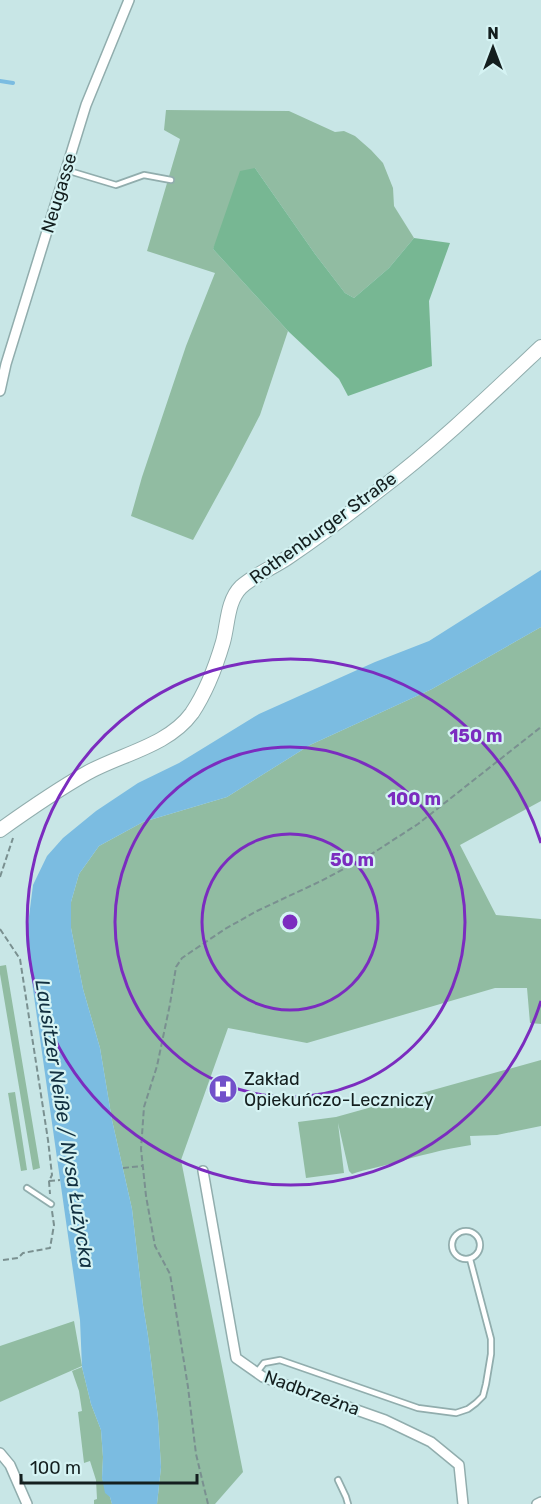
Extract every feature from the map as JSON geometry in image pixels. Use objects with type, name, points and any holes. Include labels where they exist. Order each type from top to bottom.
[{"type":"street","name":"Neugasse","points":[[0,391],[6,364],[86,105],[129,0]]},
{"type":"street","name":"Rothenburger Straße","points":[[7,833],[29,810],[86,774],[152,744],[167,736],[180,725],[192,713],[210,679],[223,642],[231,603],[241,588],[379,491],[457,426],[541,347]]},
{"type":"street","name":"Nadbrzeżna","points":[[202,1171],[236,1358],[263,1377],[385,1420],[431,1442],[459,1465],[463,1504]]},
{"type":"street","points":[[0,1453],[10,1466],[27,1504]]},
{"type":"street","points":[[537,1504],[541,1502]]},
{"type":"lane","points":[[66,170],[117,185],[144,175],[171,180]]},
{"type":"lane","points":[[27,1188],[51,1204]]},
{"type":"lane","points":[[461,1232],[471,1232],[480,1243],[478,1253],[470,1259],[456,1256],[452,1249],[452,1240],[461,1232]]},
{"type":"lane","points":[[256,1372],[264,1363],[280,1360],[417,1408],[456,1413],[468,1409],[483,1396],[491,1354],[491,1340],[470,1259]]},
{"type":"lane","points":[[338,1480],[348,1504]]},
{"type":"path","points":[[208,1504],[196,1454],[170,1274],[155,1246],[142,1166],[144,1107],[157,1066],[176,967],[182,958],[225,929],[256,911],[370,855],[418,824],[541,727]]},
{"type":"path","points":[[0,877],[7,833]]},
{"type":"path","points":[[0,929],[20,959],[48,1140],[52,1175],[49,1181],[60,1180]]},
{"type":"path","points":[[123,1168],[142,1166]]},
{"type":"path","points":[[3,1260],[18,1258],[23,1252],[50,1248],[54,1225],[51,1204]]},
{"type":"green space","points":[[166,110],[289,111],[335,132],[344,131],[355,136],[383,163],[393,188],[394,206],[414,238],[389,268],[354,298],[345,293],[315,254],[255,168],[213,249],[288,331],[260,415],[193,540],[131,516],[186,346],[215,273],[147,251],[180,139],[164,130]]},
{"type":"green space","points":[[255,168],[315,254],[345,293],[354,298],[389,268],[414,238],[450,243],[429,301],[432,366],[348,396],[339,379],[288,331],[213,249],[240,171]]},
{"type":"green space","points":[[541,627],[541,801],[460,845],[496,915],[541,919],[541,1024],[530,1023],[527,988],[495,988],[307,1043],[228,1028],[181,1160],[243,1472],[215,1504],[157,1504],[161,1467],[158,1418],[132,1209],[112,1120],[100,1048],[83,989],[71,928],[71,902],[79,874],[99,846],[143,822],[227,797],[310,745],[432,689]]},
{"type":"green space","points":[[6,965],[40,1168],[33,1170],[0,974],[0,966]]},
{"type":"green space","points":[[541,1060],[541,1126],[497,1135],[470,1136],[471,1145],[352,1174],[349,1171],[338,1123],[344,1173],[306,1178],[298,1122],[336,1117]]},
{"type":"green space","points":[[15,1092],[27,1170],[21,1171],[8,1093]]},
{"type":"green space","points":[[74,1321],[82,1366],[0,1402],[0,1346]]},
{"type":"green space","points":[[82,1367],[91,1404],[101,1430],[102,1478],[112,1504],[94,1504],[94,1500],[97,1499],[96,1480],[90,1461],[84,1463],[78,1412],[82,1411],[79,1391],[72,1371]]},
{"type":"water","name":"Lausitzer Neiße / Nysa Łużycka","points":[[541,570],[541,627],[432,689],[310,745],[227,797],[143,822],[99,846],[79,874],[71,902],[71,928],[83,989],[100,1048],[112,1120],[132,1209],[158,1418],[161,1467],[157,1504],[112,1504],[110,1497],[105,1493],[102,1478],[101,1430],[91,1404],[82,1367],[80,1320],[26,940],[33,885],[47,856],[63,838],[96,811],[138,783],[179,763],[259,714],[375,662],[429,641]]},
{"type":"waterway","points":[[0,81],[13,83]]},
{"type":"place","name":"Zakład Opiekuńczo-Leczniczy","points":[[223,1089]]}]
